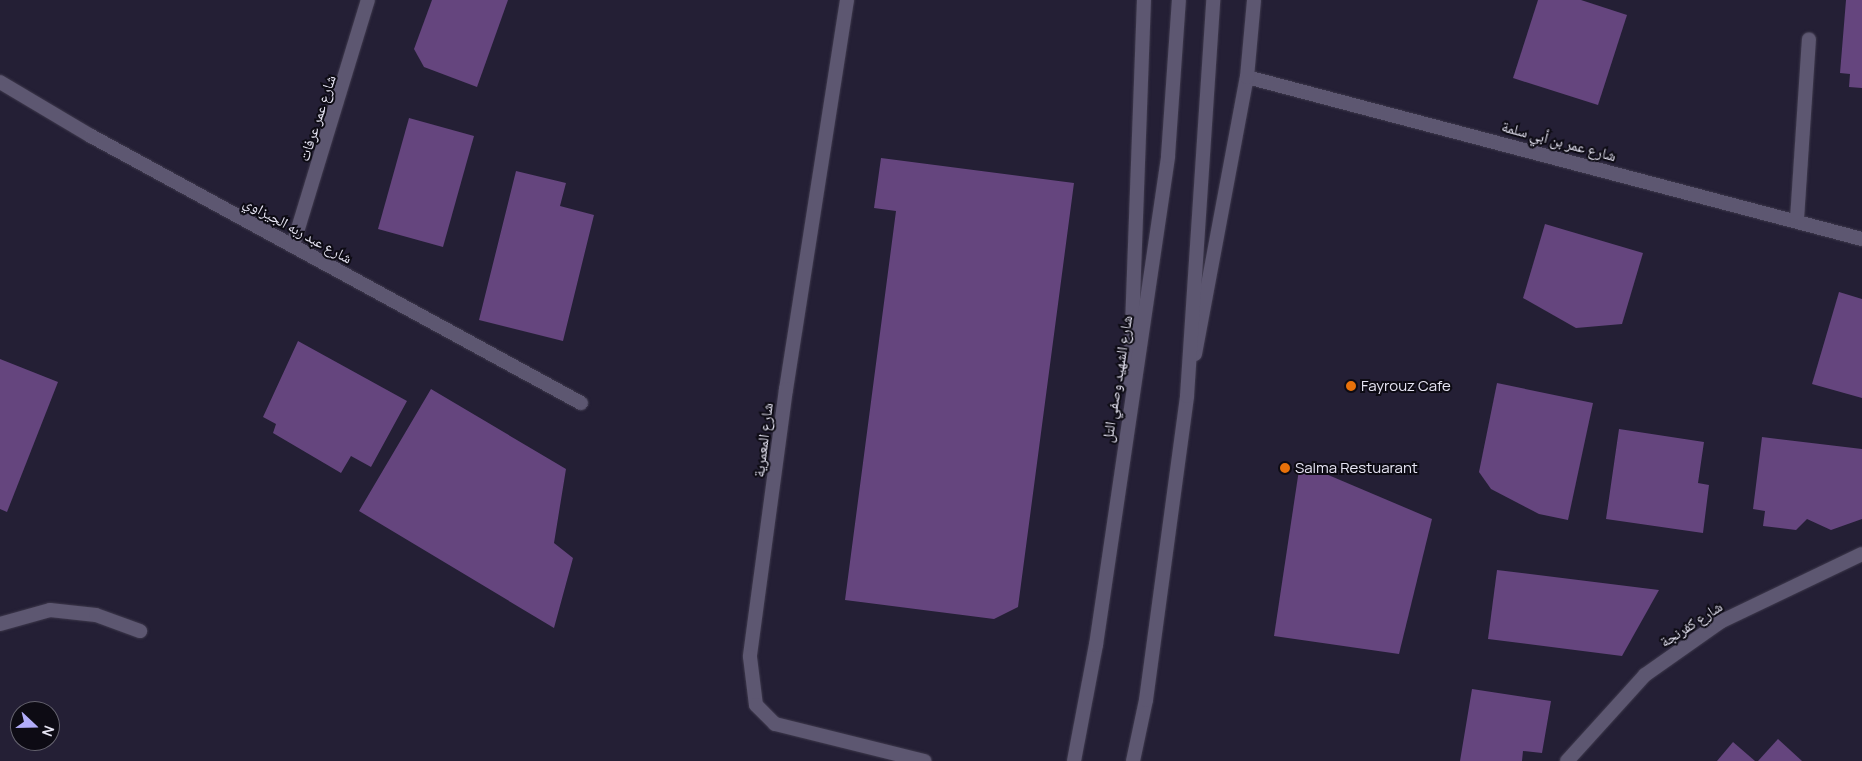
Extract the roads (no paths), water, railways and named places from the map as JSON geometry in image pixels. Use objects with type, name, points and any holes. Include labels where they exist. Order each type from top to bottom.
[{"type":"street","name":"شارع عمر عرفات","points":[[293,245],[368,0]]},
{"type":"street","name":"شارع المعمرية","points":[[847,0],[786,389],[750,658],[756,704],[775,724],[925,761]]},
{"type":"street","points":[[1129,399],[1144,0]]},
{"type":"street","name":"شارع الشهيد وصفي التل","points":[[1074,761],[1096,645],[1129,399],[1168,156],[1178,0]]},
{"type":"street","points":[[1186,396],[1214,0]]},
{"type":"street","points":[[1133,761],[1146,700],[1186,396],[1247,77],[1254,0]]},
{"type":"street","points":[[1797,219],[1809,39]]},
{"type":"street","name":"شارع عمر بن أبي سلمة","points":[[1247,77],[1797,219],[1862,239]]},
{"type":"street","name":"شارع عبد ربه الجيزاوي","points":[[0,82],[581,404]]},
{"type":"street","name":"شارع كفرنجة","points":[[1567,761],[1645,674],[1720,622],[1862,554]]},
{"type":"street","points":[[0,624],[50,610],[96,615],[140,630]]},
{"type":"place","name":"Fayrouz Cafe","points":[[1351,386]]},
{"type":"place","name":"Salma Restuarant","points":[[1285,468]]}]
